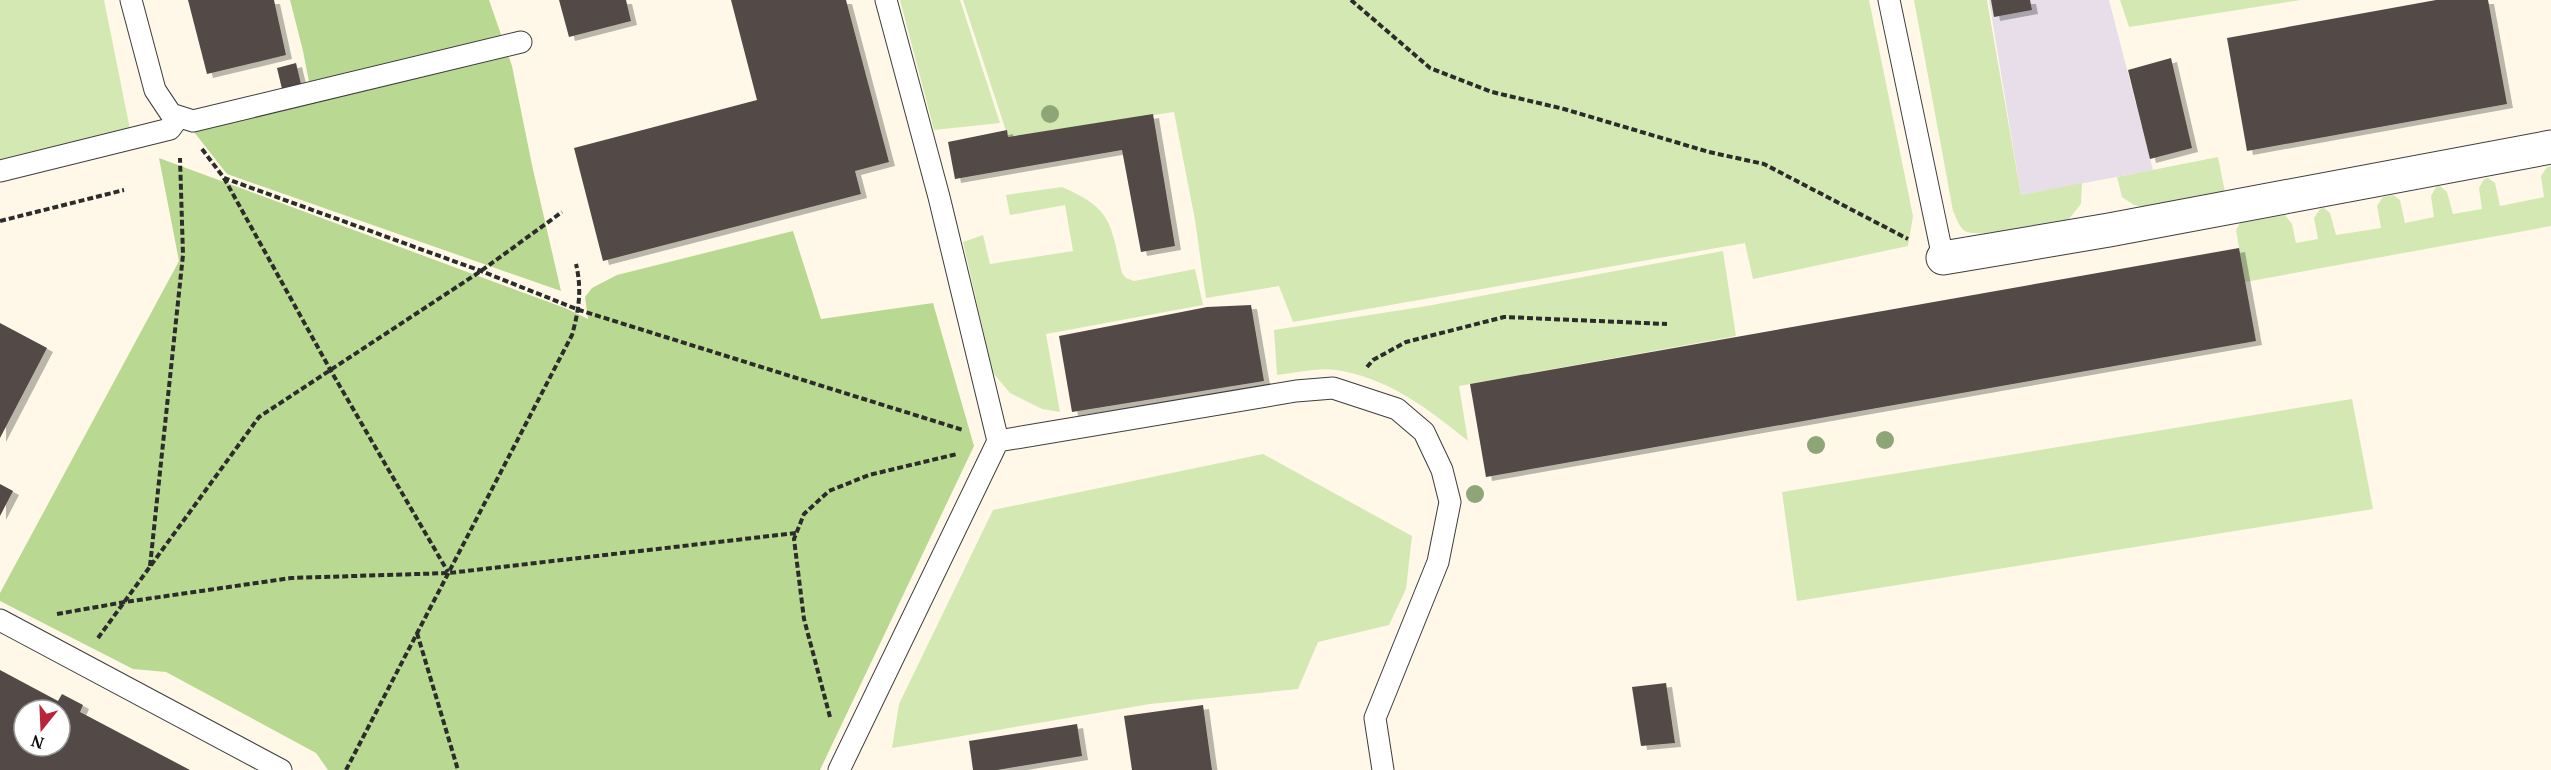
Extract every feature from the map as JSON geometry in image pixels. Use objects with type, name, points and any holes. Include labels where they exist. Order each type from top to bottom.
[{"type":"street","points":[[1943,258],[2109,230],[2551,147]]},
{"type":"lane","points":[[131,0],[155,90],[171,114],[194,121],[521,42]]},
{"type":"lane","points":[[841,767],[998,441],[939,197],[886,0]]},
{"type":"lane","points":[[1889,0],[1943,258]]},
{"type":"lane","points":[[0,171],[170,129],[178,118]]},
{"type":"lane","points":[[998,441],[1296,391],[1333,388],[1397,409],[1424,432],[1442,470],[1450,502],[1438,562],[1375,718],[1383,770]]},
{"type":"lane","points":[[3,622],[281,770]]},
{"type":"path","points":[[1351,0],[1431,68],[1492,92],[1564,109],[1709,152],[1764,164],[1881,225]]},
{"type":"path","points":[[178,118],[225,177],[331,371],[449,573]]},
{"type":"path","points":[[149,567],[183,255],[178,118]]},
{"type":"path","points":[[225,177],[482,270],[579,310],[998,441]]},
{"type":"path","points":[[0,221],[124,190]]},
{"type":"path","points":[[80,663],[259,417],[482,270],[562,212]]},
{"type":"path","points":[[346,770],[572,335],[579,310],[580,282],[576,264]]},
{"type":"path","points":[[1343,391],[1373,360],[1406,342],[1504,317],[1667,324]]},
{"type":"path","points":[[841,767],[804,619],[794,538],[804,514],[829,492],[869,475],[931,462],[998,441]]},
{"type":"path","points":[[3,622],[291,578],[449,573],[796,533]]},
{"type":"path","points":[[417,633],[458,770]]},
{"type":"shaded area","points":[[1989,0],[2109,0],[2153,170],[2021,195]]},
{"type":"green space","points":[[0,0],[104,0],[130,129],[0,161]]},
{"type":"green space","points":[[290,0],[489,0],[512,66],[561,291],[227,174],[194,132],[313,102]]},
{"type":"green space","points":[[900,0],[960,0],[1000,123],[934,130]]},
{"type":"green space","points":[[963,0],[1869,0],[1913,216],[1908,246],[1753,279],[1745,243],[1293,322],[1279,286],[1206,298],[1195,220],[1174,112],[1008,137]]},
{"type":"green space","points":[[1914,0],[1987,0],[2021,195],[2082,183],[2081,204],[2068,220],[1984,233],[1972,233],[1961,227],[1953,211]]},
{"type":"green space","points":[[2120,0],[2301,0],[2129,27]]},
{"type":"green space","points":[[2218,157],[2225,192],[2143,207],[2134,205],[2122,197],[2117,177]]},
{"type":"green space","points":[[159,158],[565,308],[588,319],[585,297],[592,288],[617,275],[793,231],[821,319],[933,303],[974,446],[820,770],[328,770],[316,753],[166,672],[133,669],[0,601],[0,593],[179,261]]},
{"type":"green space","points":[[2551,166],[2551,226],[2245,282],[2236,230],[2240,223],[2285,215],[2292,224],[2296,243],[2318,239],[2314,218],[2320,209],[2324,208],[2330,213],[2336,235],[2381,228],[2377,206],[2383,197],[2393,195],[2400,200],[2405,223],[2434,217],[2431,196],[2436,187],[2440,186],[2447,192],[2453,214],[2482,209],[2479,188],[2484,179],[2488,178],[2495,183],[2500,206],[2544,197],[2541,176],[2547,167]]},
{"type":"green space","points":[[1062,187],[1091,203],[1107,219],[1122,273],[1126,278],[1134,281],[1195,269],[1203,305],[1046,334],[1060,412],[1042,409],[1010,393],[993,373],[963,242],[983,235],[990,264],[1073,251],[1065,205],[1010,215],[1006,195]]},
{"type":"green space","points":[[1723,251],[1736,336],[1459,386],[1468,441],[1407,396],[1373,380],[1329,369],[1277,375],[1274,330],[1427,306]]},
{"type":"green space","points":[[2352,399],[2373,509],[1797,601],[1782,492]]},
{"type":"green space","points":[[1263,454],[1412,536],[1406,589],[1389,625],[1318,642],[1298,689],[1150,704],[892,748],[899,704],[993,510]]},
{"type":"building","points":[[188,0],[274,0],[286,55],[207,74]]},
{"type":"building","points":[[559,0],[626,0],[631,21],[569,37]]},
{"type":"building","points":[[731,0],[846,0],[889,162],[855,171],[861,194],[603,261],[574,148],[757,100]]},
{"type":"building","points":[[1991,0],[2030,0],[2032,10],[1994,17]]},
{"type":"building","points":[[2436,0],[2488,0],[2507,104],[2247,151],[2227,38]]},
{"type":"building","points":[[2171,58],[2192,148],[2150,159],[2128,70]]},
{"type":"building","points":[[296,63],[301,84],[282,89],[277,68]]},
{"type":"building","points":[[1153,114],[1175,246],[1141,252],[1122,150],[955,179],[948,142],[1007,130],[1008,137]]},
{"type":"building","points":[[2239,248],[2256,341],[1486,477],[1470,384]]},
{"type":"building","points":[[1251,305],[1264,381],[1072,412],[1059,336],[1207,307]]},
{"type":"building","points":[[0,323],[47,348],[0,438]]},
{"type":"building","points":[[0,484],[13,491],[0,516]]},
{"type":"building","points":[[0,670],[52,698],[12,698],[12,758],[72,758],[72,699],[83,705],[80,712],[190,770],[0,770]]},
{"type":"building","points":[[1666,683],[1675,743],[1641,746],[1632,687]]},
{"type":"building","points":[[1203,705],[1212,770],[1132,770],[1124,716]]},
{"type":"building","points":[[1077,724],[1082,756],[997,770],[973,770],[969,741]]}]
